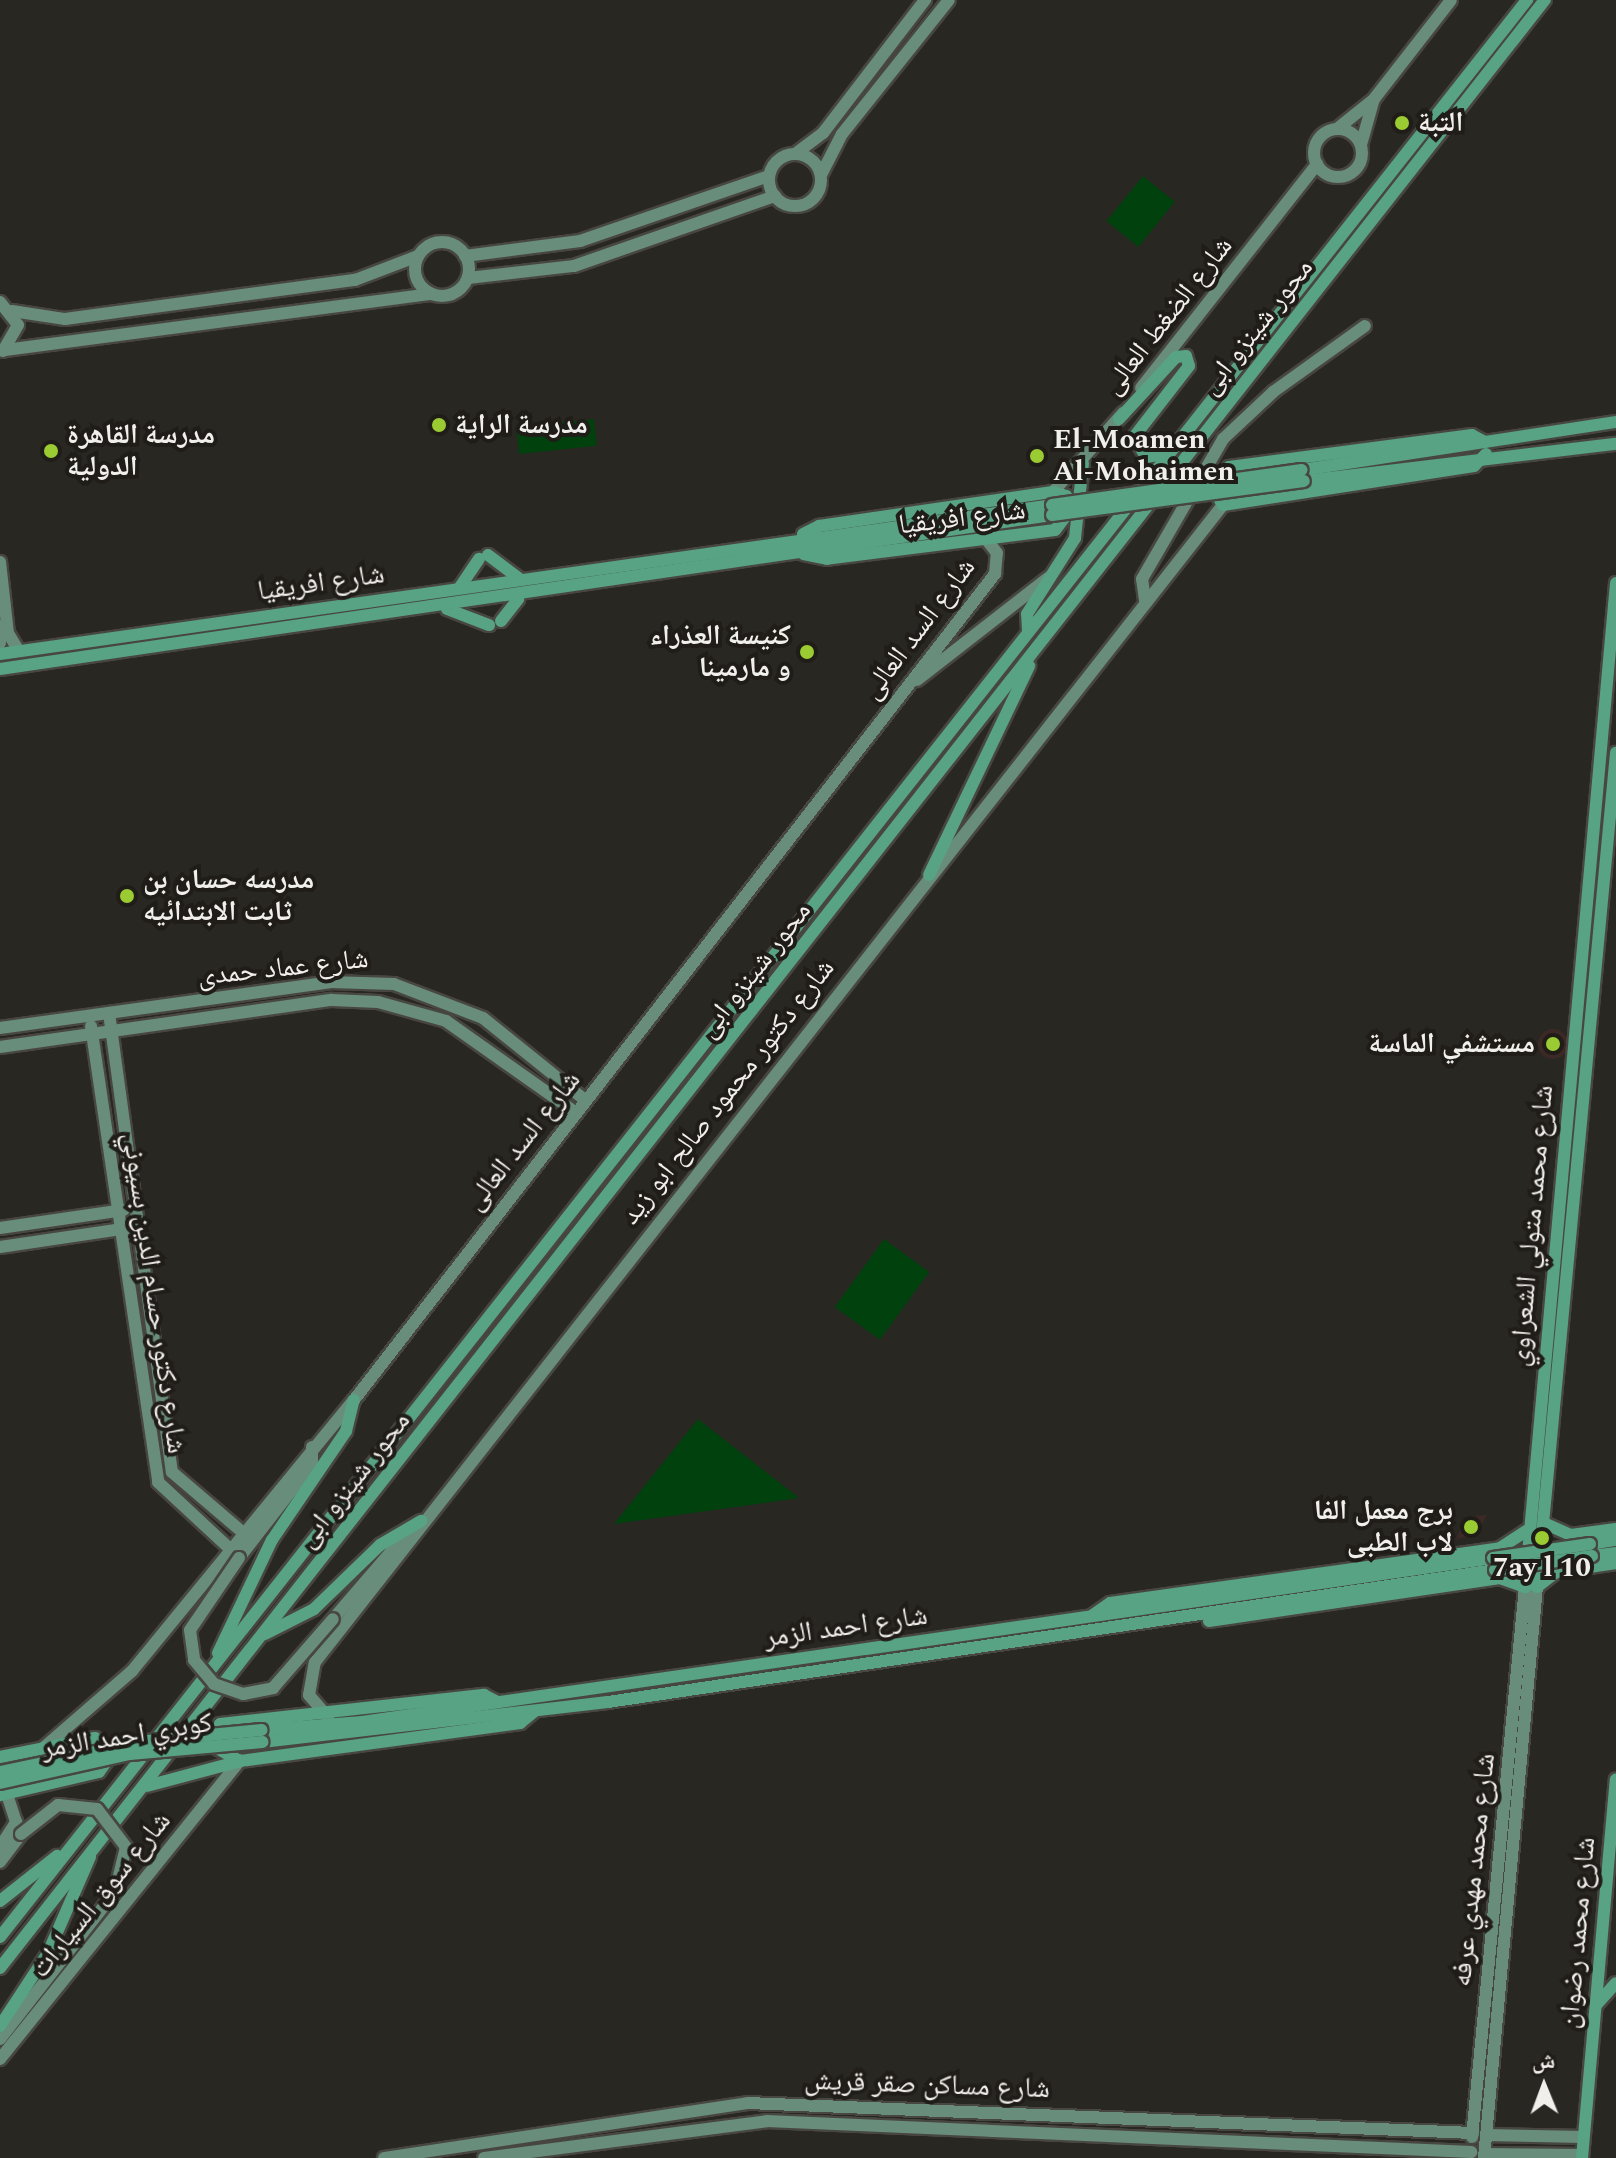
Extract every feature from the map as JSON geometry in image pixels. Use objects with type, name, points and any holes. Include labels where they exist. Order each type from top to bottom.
[{"type":"main road","name":"محور شينزو ابى","points":[[0,1937],[1166,454],[1527,0]]},
{"type":"main road","name":"محور شينزو ابى","points":[[0,1968],[1545,0]]},
{"type":"main road","points":[[1119,419],[1176,357],[1186,356],[1189,366],[1134,437],[1146,457],[1166,454]]},
{"type":"main road","points":[[803,553],[1486,448],[1616,422]]},
{"type":"main road","points":[[1472,435],[1486,448],[1471,467],[1223,505],[1215,483],[1229,467],[1472,435]]},
{"type":"main road","points":[[801,537],[1486,448],[1616,444]]},
{"type":"main road","points":[[1028,631],[1027,614],[1075,538],[1083,463]]},
{"type":"main road","name":"شارع افريقيا","points":[[0,654],[801,537],[819,526],[1053,492],[1070,504],[1063,527],[986,539],[822,559],[803,553],[518,599],[0,669]]},
{"type":"main road","points":[[460,587],[483,557],[519,578]]},
{"type":"main road","name":"شارع محمد متولي الشعراوي","points":[[1531,1587],[1526,1531],[1616,583]]},
{"type":"main road","points":[[445,607],[495,623],[518,599]]},
{"type":"main road","points":[[929,875],[998,743],[1033,656]]},
{"type":"main road","name":"شارع محمد متولي الشعراوي","points":[[1531,1587],[1546,1524],[1616,753]]},
{"type":"main road","points":[[1577,983],[1596,983]]},
{"type":"main road","points":[[1575,1004],[1593,1004]]},
{"type":"main road","points":[[216,1661],[266,1550],[346,1431],[354,1400]]},
{"type":"main road","points":[[1537,1427],[1547,1434],[1555,1428]]},
{"type":"main road","points":[[1535,1451],[1546,1444],[1553,1451]]},
{"type":"main road","points":[[1546,1524],[1571,1535],[1616,1529]]},
{"type":"main road","points":[[262,1635],[314,1609],[380,1545],[418,1525]]},
{"type":"main road","name":"شارع احمد الزمر","points":[[240,1761],[213,1746],[220,1724],[328,1717],[484,1695],[498,1702],[1093,1615],[1110,1603],[1500,1548],[1526,1531]]},
{"type":"main road","points":[[1571,1535],[1568,1553],[1577,1568]]},
{"type":"main road","points":[[1093,1615],[1616,1540]]},
{"type":"main road","points":[[1500,1548],[1507,1565],[1500,1578]]},
{"type":"main road","points":[[1531,1587],[1577,1568],[1614,1563]]},
{"type":"main road","points":[[1140,1623],[1614,1563]]},
{"type":"main road","name":"شارع احمد الزمر","points":[[142,1788],[240,1761],[520,1723],[535,1711],[1140,1623],[1160,1628],[1500,1578],[1531,1587]]},
{"type":"main road","points":[[262,1736],[498,1702]]},
{"type":"main road","points":[[262,1736],[535,1711]]},
{"type":"main road","name":"كوبري احمد الزمر","points":[[0,1772],[109,1747],[262,1736]]},
{"type":"main road","name":"كوبري احمد الزمر","points":[[2,1791],[130,1754],[262,1736]]},
{"type":"main road","points":[[0,1757],[90,1739],[111,1749],[111,1763],[99,1772],[2,1791]]},
{"type":"main road","name":"شارع محمد رضوان","points":[[1581,2157],[1616,1780]]},
{"type":"main road","points":[[0,1901],[72,1844]]},
{"type":"main road","points":[[0,2026],[48,1953],[90,1854]]},
{"type":"main road","points":[[1595,2009],[1616,1983]]},
{"type":"street","points":[[0,302],[12,311],[74,318],[355,280],[446,242],[465,256],[580,241],[769,176],[778,160],[795,154],[823,133],[925,0]]},
{"type":"street","points":[[2,352],[431,294],[453,294],[468,278],[574,266],[775,196],[806,203],[842,134],[949,0]]},
{"type":"street","points":[[1374,99],[1361,149],[1347,174],[1332,176],[1317,164],[1317,140],[1337,129],[1374,99],[1451,0]]},
{"type":"street","points":[[1337,129],[1354,136],[1361,149]]},
{"type":"street","points":[[795,154],[812,160],[821,175]]},
{"type":"street","name":"شارع الضغط العالى","points":[[1053,492],[1083,463],[1119,419],[1317,164]]},
{"type":"street","points":[[769,176],[775,196]]},
{"type":"street","points":[[418,256],[416,278],[431,294]]},
{"type":"street","points":[[465,256],[468,278]]},
{"type":"street","points":[[2,352],[17,332],[12,311]]},
{"type":"street","points":[[1145,600],[1142,579],[1223,439],[1273,392],[1365,326]]},
{"type":"street","name":"شارع دكتور محمود صالح ابو زيد","points":[[328,1717],[309,1695],[312,1667],[418,1525],[1223,505]]},
{"type":"street","name":"شارع السد العالى","points":[[42,1749],[132,1671],[241,1531],[354,1400],[995,574],[998,558],[986,539]]},
{"type":"street","points":[[0,562],[3,630],[0,643]]},
{"type":"street","points":[[909,685],[1056,570]]},
{"type":"street","points":[[3,630],[19,651]]},
{"type":"street","name":"شارع عماد حمدى","points":[[0,1028],[340,981],[394,984],[483,1018],[585,1100]]},
{"type":"street","name":"شارع عماد حمدى","points":[[0,1047],[332,1000],[397,1004],[474,1037],[575,1112]]},
{"type":"street","name":"شارع دكتور حسام الدين بسيوني","points":[[109,1013],[172,1472],[241,1531]]},
{"type":"street","name":"شارع دكتور حسام الدين بسيوني","points":[[90,1015],[159,1488],[228,1547]]},
{"type":"street","points":[[0,1228],[135,1208]]},
{"type":"street","points":[[0,1247],[138,1227]]},
{"type":"street","points":[[312,1447],[312,1464],[239,1558],[190,1630],[194,1660],[214,1684],[243,1694],[273,1688],[387,1551],[418,1525]]},
{"type":"street","name":"شارع محمد مهدي عرفه","points":[[1479,2134],[1476,2084],[1531,1587]]},
{"type":"street","name":"شارع محمد مهدي عرفه","points":[[1477,2155],[1493,2071],[1531,1587]]},
{"type":"street","name":"شارع سوق السيارات","points":[[0,2059],[240,1761]]},
{"type":"street","points":[[0,1847],[16,1822],[2,1791]]},
{"type":"street","points":[[0,1862],[21,1834],[58,1805],[105,1814],[126,1847],[115,1892],[0,2039]]},
{"type":"street","points":[[1479,2065],[1493,2071]]},
{"type":"street","points":[[1476,2084],[1490,2090]]},
{"type":"street","name":"شارع مساكن صقر قريش","points":[[384,2158],[748,2103],[1583,2137]]},
{"type":"street","name":"شارع مساكن صقر قريش","points":[[484,2158],[767,2121],[1477,2155],[1581,2157]]},
{"type":"shaded area","name":"مستشفي الماسة","points":[[1553,1029],[1564,1033],[1568,1044],[1564,1055],[1553,1059],[1542,1055],[1538,1044],[1542,1033]]},
{"type":"shaded area","name":"برج معمل الفا لاب الطبى","points":[[1487,1515],[1476,1536],[1456,1539],[1466,1517]]},
{"type":"green space","points":[[1143,176],[1175,202],[1138,247],[1106,221]]},
{"type":"green space","points":[[594,419],[597,446],[519,454],[516,427]]},
{"type":"green space","points":[[884,1239],[929,1272],[880,1340],[835,1307]]},
{"type":"green space","points":[[698,1419],[799,1498],[614,1524]]},
{"type":"place","name":"التبة","points":[[1402,123]]},
{"type":"place","name":"مدرسة الراية","points":[[439,425]]},
{"type":"place","name":"مدرسة القاهرة الدولية","points":[[51,451]]},
{"type":"place","name":"El-Moamen Al-Mohaimen","points":[[1037,456]]},
{"type":"place","name":"كنيسة العذراء و مارمينا","points":[[807,652]]},
{"type":"place","name":"مدرسه حسان بن ثابت الابتدائيه","points":[[127,896]]},
{"type":"place","name":"مستشفي الماسة","points":[[1553,1044]]},
{"type":"place","name":"برج معمل الفا لاب الطبى","points":[[1471,1527]]},
{"type":"place","name":"7ay l 10","points":[[1542,1538]]}]
